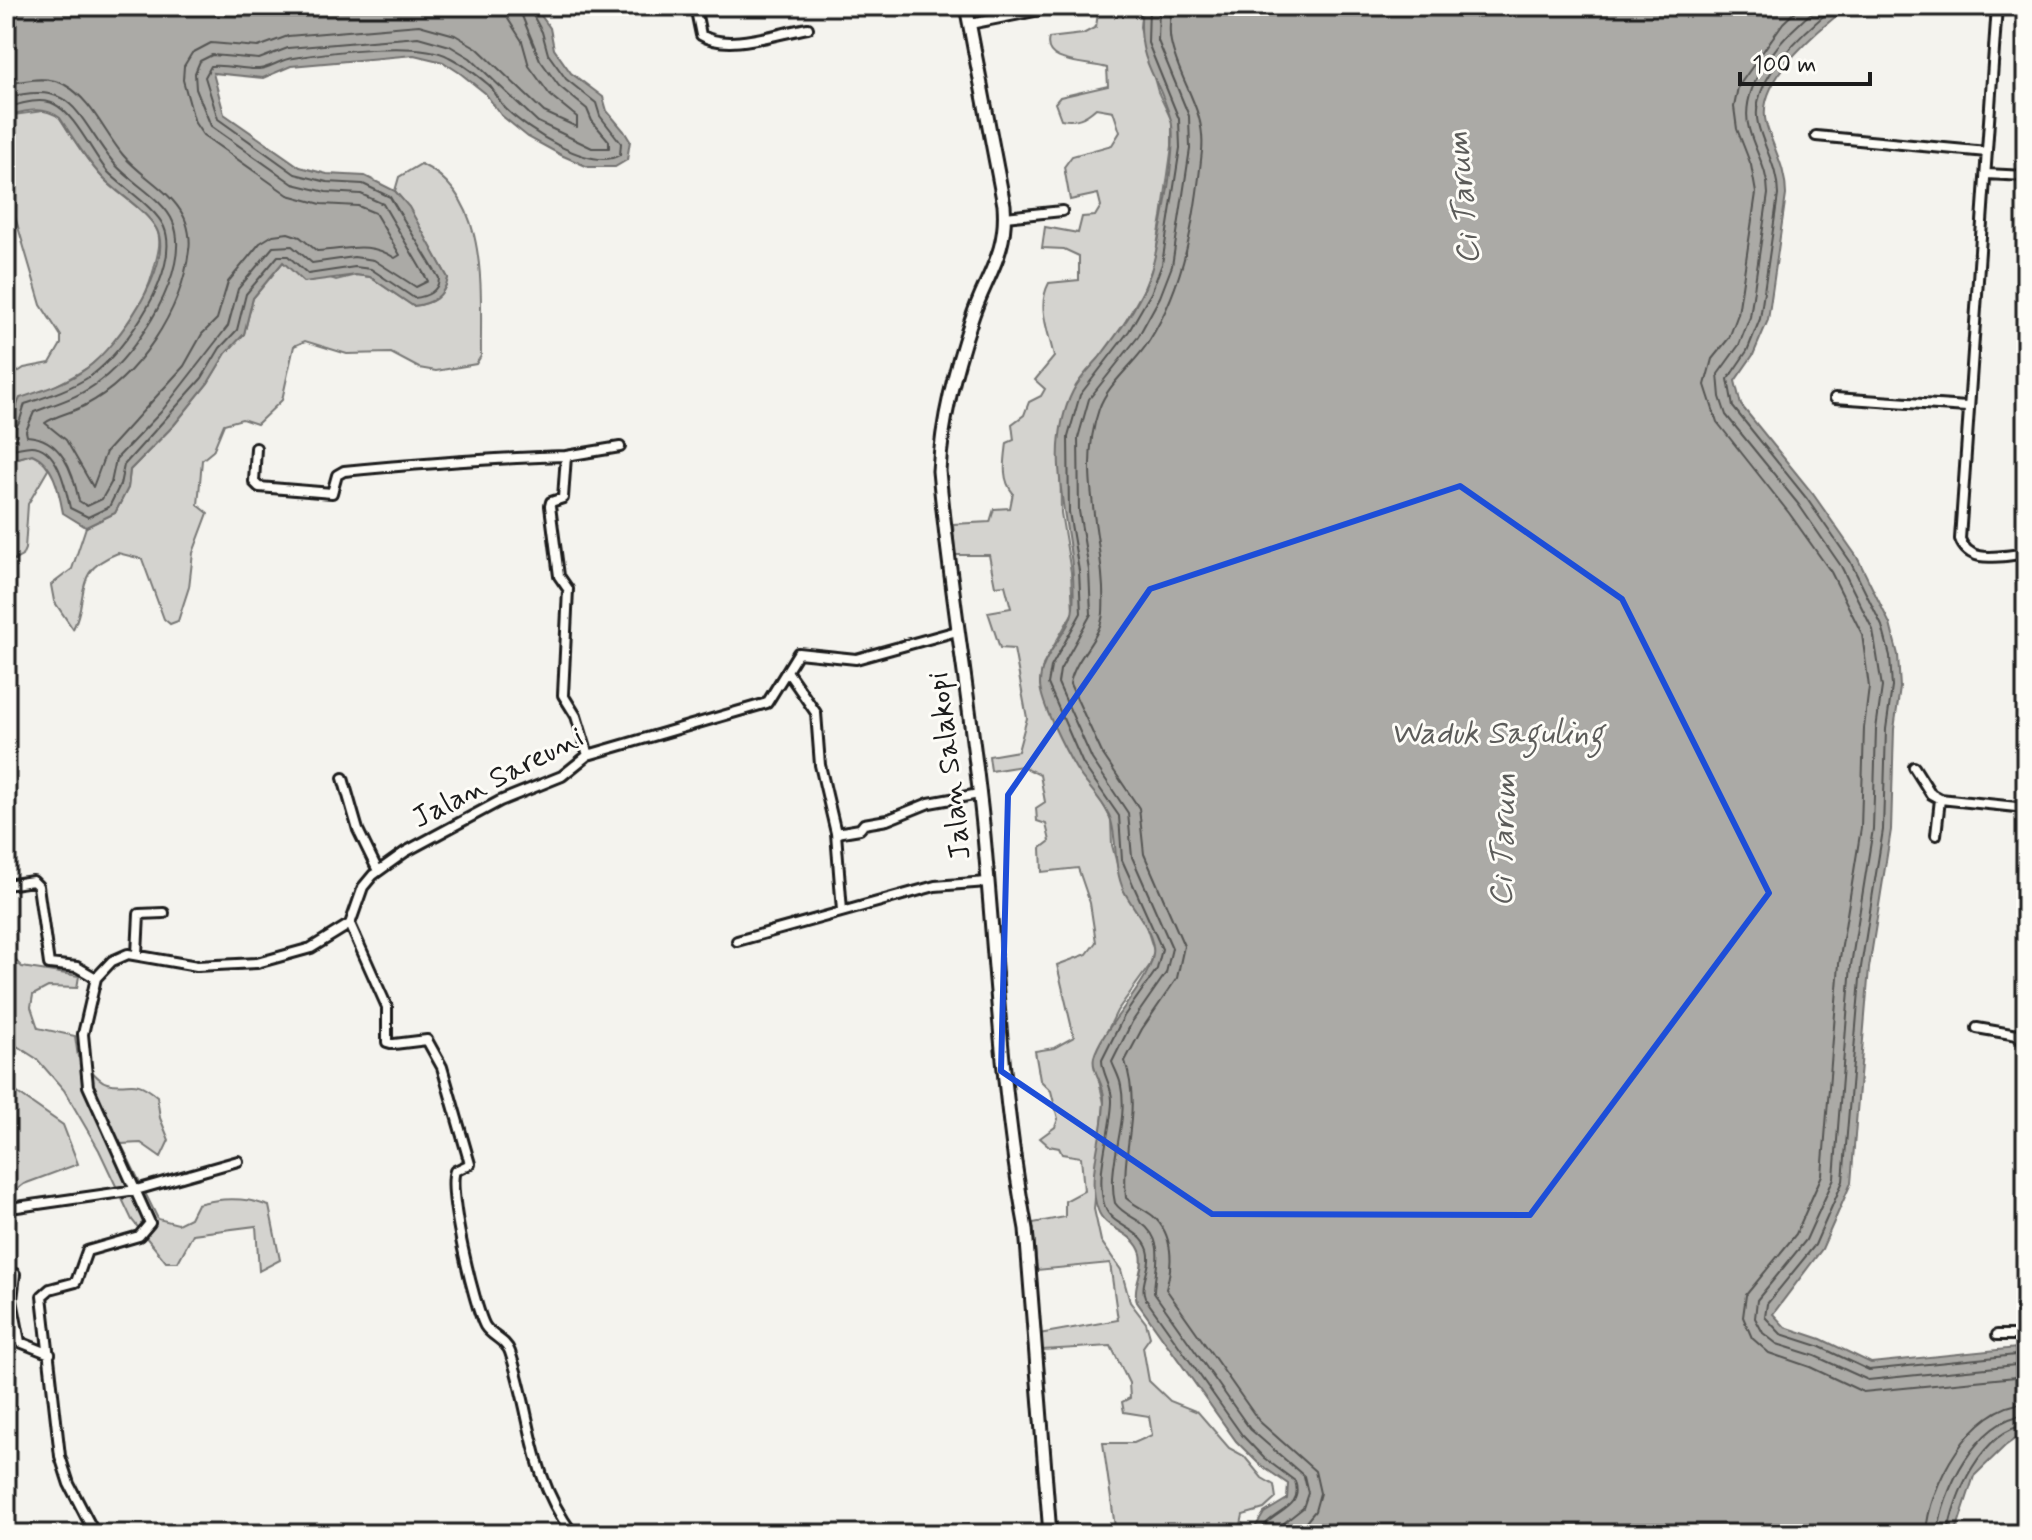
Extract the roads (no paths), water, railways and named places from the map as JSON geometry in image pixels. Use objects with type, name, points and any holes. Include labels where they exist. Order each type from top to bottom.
[{"type":"street","points":[[695,6],[701,35],[712,40],[733,41],[808,28]]},
{"type":"street","name":"Jalan Salakopi","points":[[966,6],[1005,217],[1003,250],[972,317],[942,431],[939,471],[979,794],[1017,1181],[1026,1229],[1050,1534]]},
{"type":"street","points":[[970,24],[1060,6]]},
{"type":"street","points":[[1997,6],[1967,407],[1963,546],[1980,557],[2026,554]]},
{"type":"street","points":[[1816,136],[1987,152]]},
{"type":"street","points":[[1986,174],[2026,176]]},
{"type":"street","points":[[1005,217],[1062,211]]},
{"type":"street","points":[[1835,398],[1967,407]]},
{"type":"street","points":[[256,448],[254,482],[259,487],[332,493],[339,472],[344,471],[460,464],[500,457],[566,456],[620,447]]},
{"type":"street","points":[[566,456],[563,498],[551,502],[550,506],[559,576],[568,589],[563,695],[576,716],[588,755]]},
{"type":"street","name":"Jalan Sareuni","points":[[350,924],[363,887],[378,871],[514,794],[562,776],[588,755],[767,703],[798,653],[856,659],[957,631]]},
{"type":"street","points":[[787,671],[816,713],[820,765],[836,833],[842,911]]},
{"type":"street","points":[[1914,767],[1928,792],[1940,799],[2026,808]]},
{"type":"street","points":[[343,778],[358,830],[378,871]]},
{"type":"street","points":[[836,833],[860,829],[864,824],[887,820],[929,803],[979,794]]},
{"type":"street","points":[[1936,835],[1940,799]]},
{"type":"street","points":[[6,885],[33,881],[38,886],[49,964],[77,967],[96,978]]},
{"type":"street","points":[[737,941],[935,886],[987,882]]},
{"type":"street","points":[[137,954],[139,914],[164,913]]},
{"type":"street","points":[[95,1534],[69,1484],[60,1456],[43,1294],[76,1282],[87,1251],[145,1233],[150,1223],[149,1214],[94,1104],[84,1067],[83,1034],[96,978],[112,961],[137,954],[197,966],[257,963],[311,948],[350,924],[387,1007],[387,1042],[427,1040],[442,1067],[470,1164],[455,1171],[453,1182],[461,1243],[484,1324],[509,1349],[534,1456],[553,1506],[573,1534]]},
{"type":"street","points":[[1977,1028],[2017,1035],[2026,1045]]},
{"type":"street","points":[[17,1207],[136,1190],[238,1161]]},
{"type":"street","points":[[15,1274],[12,1300],[20,1342],[50,1354]]},
{"type":"street","points":[[1997,1335],[2026,1335]]},
{"type":"water","points":[[6,6],[534,6],[550,28],[554,49],[571,73],[603,97],[607,111],[624,131],[630,141],[627,160],[615,167],[588,167],[561,155],[528,137],[501,115],[485,93],[460,73],[443,62],[414,55],[291,66],[263,78],[213,73],[224,114],[300,167],[327,174],[365,176],[395,191],[409,207],[448,278],[444,290],[436,298],[413,306],[370,277],[356,275],[304,282],[283,262],[253,298],[244,334],[226,353],[208,383],[174,425],[130,470],[128,488],[115,513],[86,527],[63,513],[60,496],[46,464],[32,454],[11,460],[6,450],[6,430],[20,398],[55,386],[79,373],[113,343],[151,282],[160,243],[151,221],[96,170],[60,118],[40,110],[6,116]]},
{"type":"water","name":"Waduk Saguling","points":[[1142,6],[1849,6],[1792,57],[1770,90],[1765,107],[1766,123],[1782,167],[1786,195],[1768,320],[1753,355],[1735,381],[1741,405],[1813,494],[1857,557],[1890,624],[1898,655],[1900,688],[1894,729],[1891,830],[1869,968],[1851,1183],[1822,1249],[1773,1314],[1785,1327],[1821,1339],[1871,1363],[2026,1347],[2026,1431],[1974,1476],[1955,1534],[1251,1534],[1264,1513],[1287,1499],[1288,1484],[1259,1464],[1236,1441],[1137,1302],[1141,1254],[1132,1240],[1107,1222],[1098,1210],[1094,1168],[1104,1098],[1094,1057],[1099,1044],[1147,972],[1153,947],[1120,881],[1109,815],[1066,751],[1049,715],[1040,685],[1044,663],[1067,626],[1073,608],[1071,554],[1059,471],[1063,417],[1075,387],[1124,324],[1145,287],[1154,260],[1168,189],[1173,132],[1145,55]]},
{"type":"water label","name":"Ci Tarum","points":[[1464,198]]},
{"type":"water label","name":"Ci Tarum","points":[[1504,840]]}]
